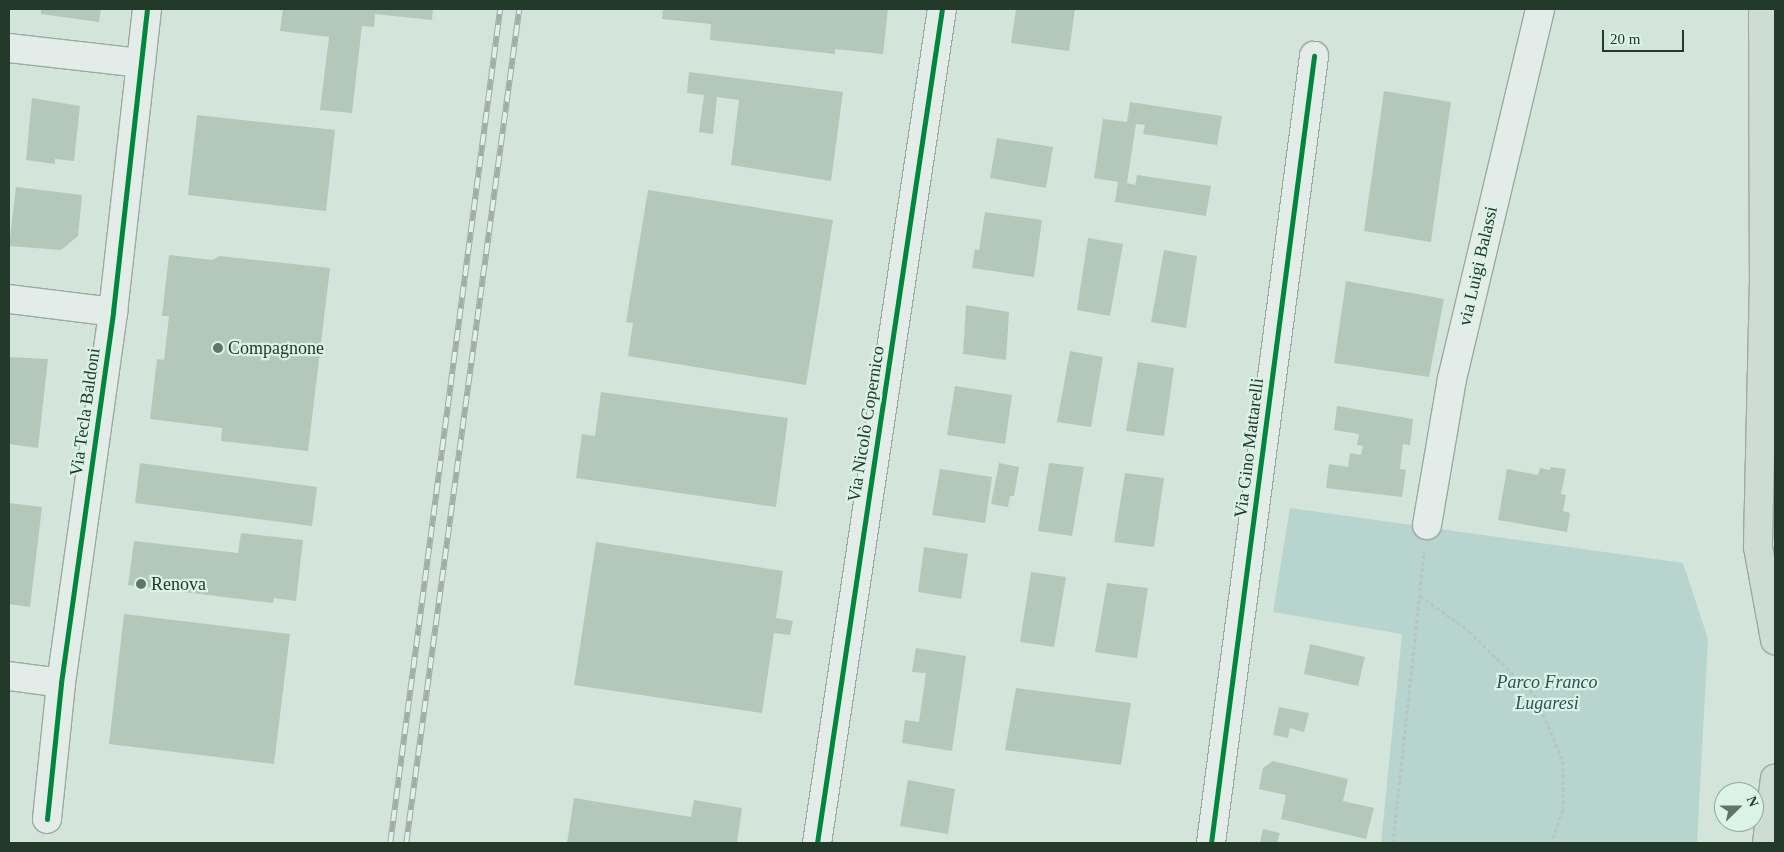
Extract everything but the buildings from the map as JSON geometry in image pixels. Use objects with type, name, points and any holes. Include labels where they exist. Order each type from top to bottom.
[{"type":"highway","points":[[1762,9],[1764,280],[1758,547],[1775,640]]},
{"type":"highway","points":[[1767,843],[1775,778]]},
{"type":"street","name":"Via Tecla Baldoni","points":[[47,819],[62,683],[113,312],[147,9]]},
{"type":"street","name":"Via Nicolò Copernico","points":[[817,843],[942,9]]},
{"type":"street","name":"via Luigi Balassi","points":[[1427,526],[1452,379],[1540,9]]},
{"type":"street","points":[[9,48],[141,63]]},
{"type":"street","name":"Via Gino Mattarelli","points":[[1211,843],[1314,56]]},
{"type":"street","points":[[9,299],[113,312]]},
{"type":"street","points":[[9,676],[62,683]]},
{"type":"path","points":[[1393,843],[1427,526]]},
{"type":"path","points":[[1419,596],[1469,631],[1534,696],[1562,761],[1563,810],[1551,843]]},
{"type":"green space","name":"Parco Franco Lugaresi","points":[[1290,508],[1683,563],[1708,639],[1697,843],[1381,843],[1402,634],[1273,612]]},
{"type":"railway","points":[[390,843],[500,9]]},
{"type":"railway","points":[[406,843],[519,9]]},
{"type":"cycle path","points":[[47,819],[61,683],[113,312],[147,9]]},
{"type":"cycle path","points":[[817,843],[942,9]]},
{"type":"cycle path","points":[[1211,843],[1314,56]]},
{"type":"place","name":"Compagnone","points":[[218,348]]},
{"type":"place","name":"Renova","points":[[141,584]]}]
